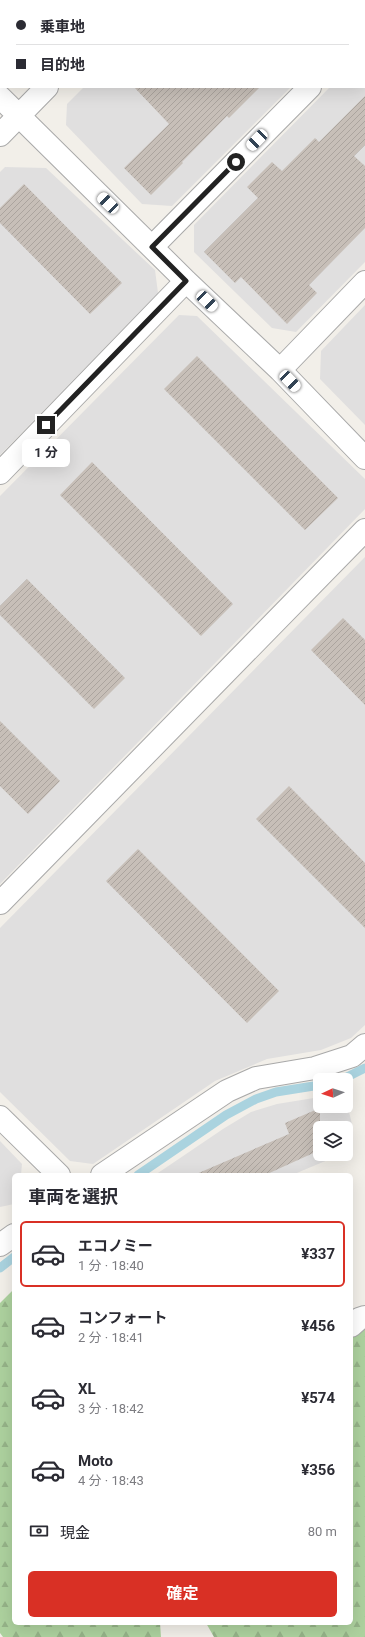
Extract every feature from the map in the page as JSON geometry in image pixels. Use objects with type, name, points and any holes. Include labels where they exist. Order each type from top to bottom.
[{"type":"street","points":[[0,135],[46,88]]},
{"type":"street","points":[[152,247],[309,88]]},
{"type":"street","points":[[0,98],[186,281],[280,370],[365,458]]},
{"type":"street","points":[[0,473],[186,281]]},
{"type":"street","points":[[280,370],[365,282]]},
{"type":"street","points":[[0,903],[365,530]]},
{"type":"street","points":[[105,1173],[227,1091],[256,1078],[314,1068],[352,1056],[365,1045]]},
{"type":"street","points":[[0,1117],[57,1173]]},
{"type":"street","points":[[0,1245],[12,1236]]},
{"type":"street","points":[[353,1324],[359,1318],[365,1317]]},
{"type":"shaded area","points":[[83,88],[290,88],[172,206],[142,204],[66,125],[67,104]]},
{"type":"shaded area","points":[[329,88],[365,88],[365,262],[296,332],[272,328],[194,252],[194,225]]},
{"type":"shaded area","points":[[5,167],[46,168],[155,270],[158,293],[0,455],[0,172]]},
{"type":"shaded area","points":[[365,305],[365,425],[320,379],[321,351]]},
{"type":"shaded area","points":[[179,315],[197,316],[365,479],[365,509],[0,884],[0,496]]},
{"type":"shaded area","points":[[365,557],[365,1025],[351,1038],[321,1050],[267,1059],[215,1081],[93,1164],[70,1161],[0,1092],[0,928]]},
{"type":"shaded area","points":[[313,1098],[313,1113],[349,1113],[351,1121],[313,1121],[313,1161],[325,1161],[297,1173],[158,1173],[223,1129],[251,1112],[277,1104]]},
{"type":"shaded area","points":[[0,1141],[22,1164],[21,1173],[12,1173],[12,1204],[0,1207]]},
{"type":"green space","points":[[12,1291],[12,1625],[160,1625],[161,1637],[3,1637],[0,1633],[0,1303]]},
{"type":"green space","points":[[353,1326],[365,1329],[365,1637],[214,1637],[207,1625],[353,1625]]},
{"type":"building","points":[[135,88],[259,88],[229,118],[227,116],[151,195],[124,168],[169,124]]},
{"type":"building","points":[[365,96],[365,145],[354,156],[365,166],[365,228],[309,285],[317,293],[287,324],[241,277],[235,283],[204,252],[258,198],[247,187],[272,162],[282,171],[315,138],[319,142]]},
{"type":"building","points":[[24,184],[122,283],[90,314],[0,223],[0,208]]},
{"type":"building","points":[[197,356],[338,498],[305,530],[164,389]]},
{"type":"building","points":[[92,462],[233,604],[201,636],[60,495]]},
{"type":"building","points":[[27,579],[125,678],[94,709],[0,615],[0,606]]},
{"type":"building","points":[[343,618],[365,640],[365,705],[311,650]]},
{"type":"building","points":[[0,721],[60,781],[28,814],[0,786]]},
{"type":"building","points":[[289,786],[365,863],[365,928],[256,819]]},
{"type":"building","points":[[138,849],[279,991],[247,1023],[106,881]]},
{"type":"building","points":[[313,1111],[313,1113],[320,1113],[320,1121],[313,1121],[313,1153],[269,1173],[199,1173],[289,1134],[285,1123]]},
{"type":"waterway","points":[[353,1074],[365,1068]]},
{"type":"waterway","points":[[141,1173],[226,1115],[256,1099],[276,1092],[313,1086]]},
{"type":"waterway","points":[[0,1268],[12,1259]]},
{"type":"route","points":[[46,425],[186,281],[152,247],[236,162]]}]
